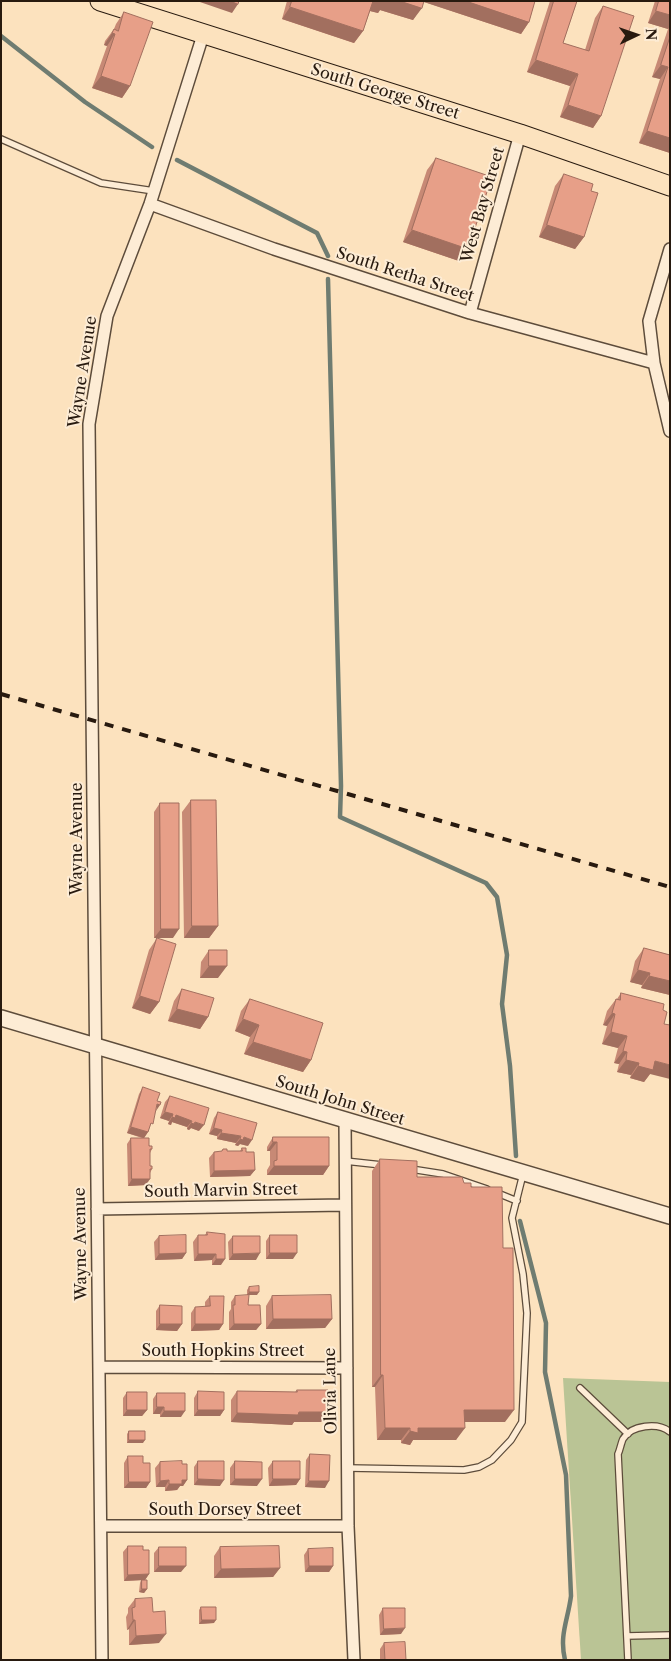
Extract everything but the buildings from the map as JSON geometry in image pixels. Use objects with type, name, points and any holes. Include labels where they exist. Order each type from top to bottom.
[{"type":"main road","name":"South George Street","points":[[100,1],[520,134],[670,186]]},
{"type":"street","name":"Wayne Avenue","points":[[102,1660],[89,424],[107,316],[150,204],[203,35]]},
{"type":"street","name":"West Bay Street","points":[[470,314],[520,134]]},
{"type":"street","name":"South Retha Street","points":[[150,204],[274,249],[470,314],[654,363]]},
{"type":"street","points":[[670,249],[649,321],[654,363],[670,431]]},
{"type":"street","name":"South John Street","points":[[1,1018],[95,1044],[345,1121],[670,1216]]},
{"type":"street","name":"Olivia Lane","points":[[345,1121],[344,1205],[348,1526],[354,1660]]},
{"type":"street","name":"South Marvin Street","points":[[97,1209],[344,1205]]},
{"type":"street","name":"South Hopkins Street","points":[[99,1367],[347,1368]]},
{"type":"street","name":"South Dorsey Street","points":[[101,1526],[348,1526]]},
{"type":"lane","points":[[1,139],[101,183],[154,191]]},
{"type":"lane","points":[[345,1161],[390,1166]]},
{"type":"lane","points":[[405,1168],[443,1174],[517,1201]]},
{"type":"lane","points":[[348,1468],[464,1470],[479,1467],[492,1460],[511,1440],[522,1422],[527,1313],[523,1274],[512,1218],[523,1174]]},
{"type":"lane","points":[[580,1388],[628,1434]]},
{"type":"lane","points":[[628,1660],[618,1454],[624,1438],[636,1428],[652,1426],[666,1428],[670,1432]]},
{"type":"lane","points":[[626,1636],[670,1634]]},
{"type":"green space","points":[[563,1378],[670,1382],[670,1660],[581,1660]]},
{"type":"waterway","points":[[1,36],[85,102],[152,147]]},
{"type":"waterway","points":[[177,160],[317,233],[328,256]]},
{"type":"waterway","points":[[328,279],[341,786],[340,817],[486,883],[497,897],[507,955],[502,1004],[510,1066],[516,1156]]},
{"type":"waterway","points":[[520,1221],[546,1323],[545,1372],[566,1475],[571,1596],[563,1635],[565,1660]]},
{"type":"railway","points":[[1,694],[670,887]]}]
